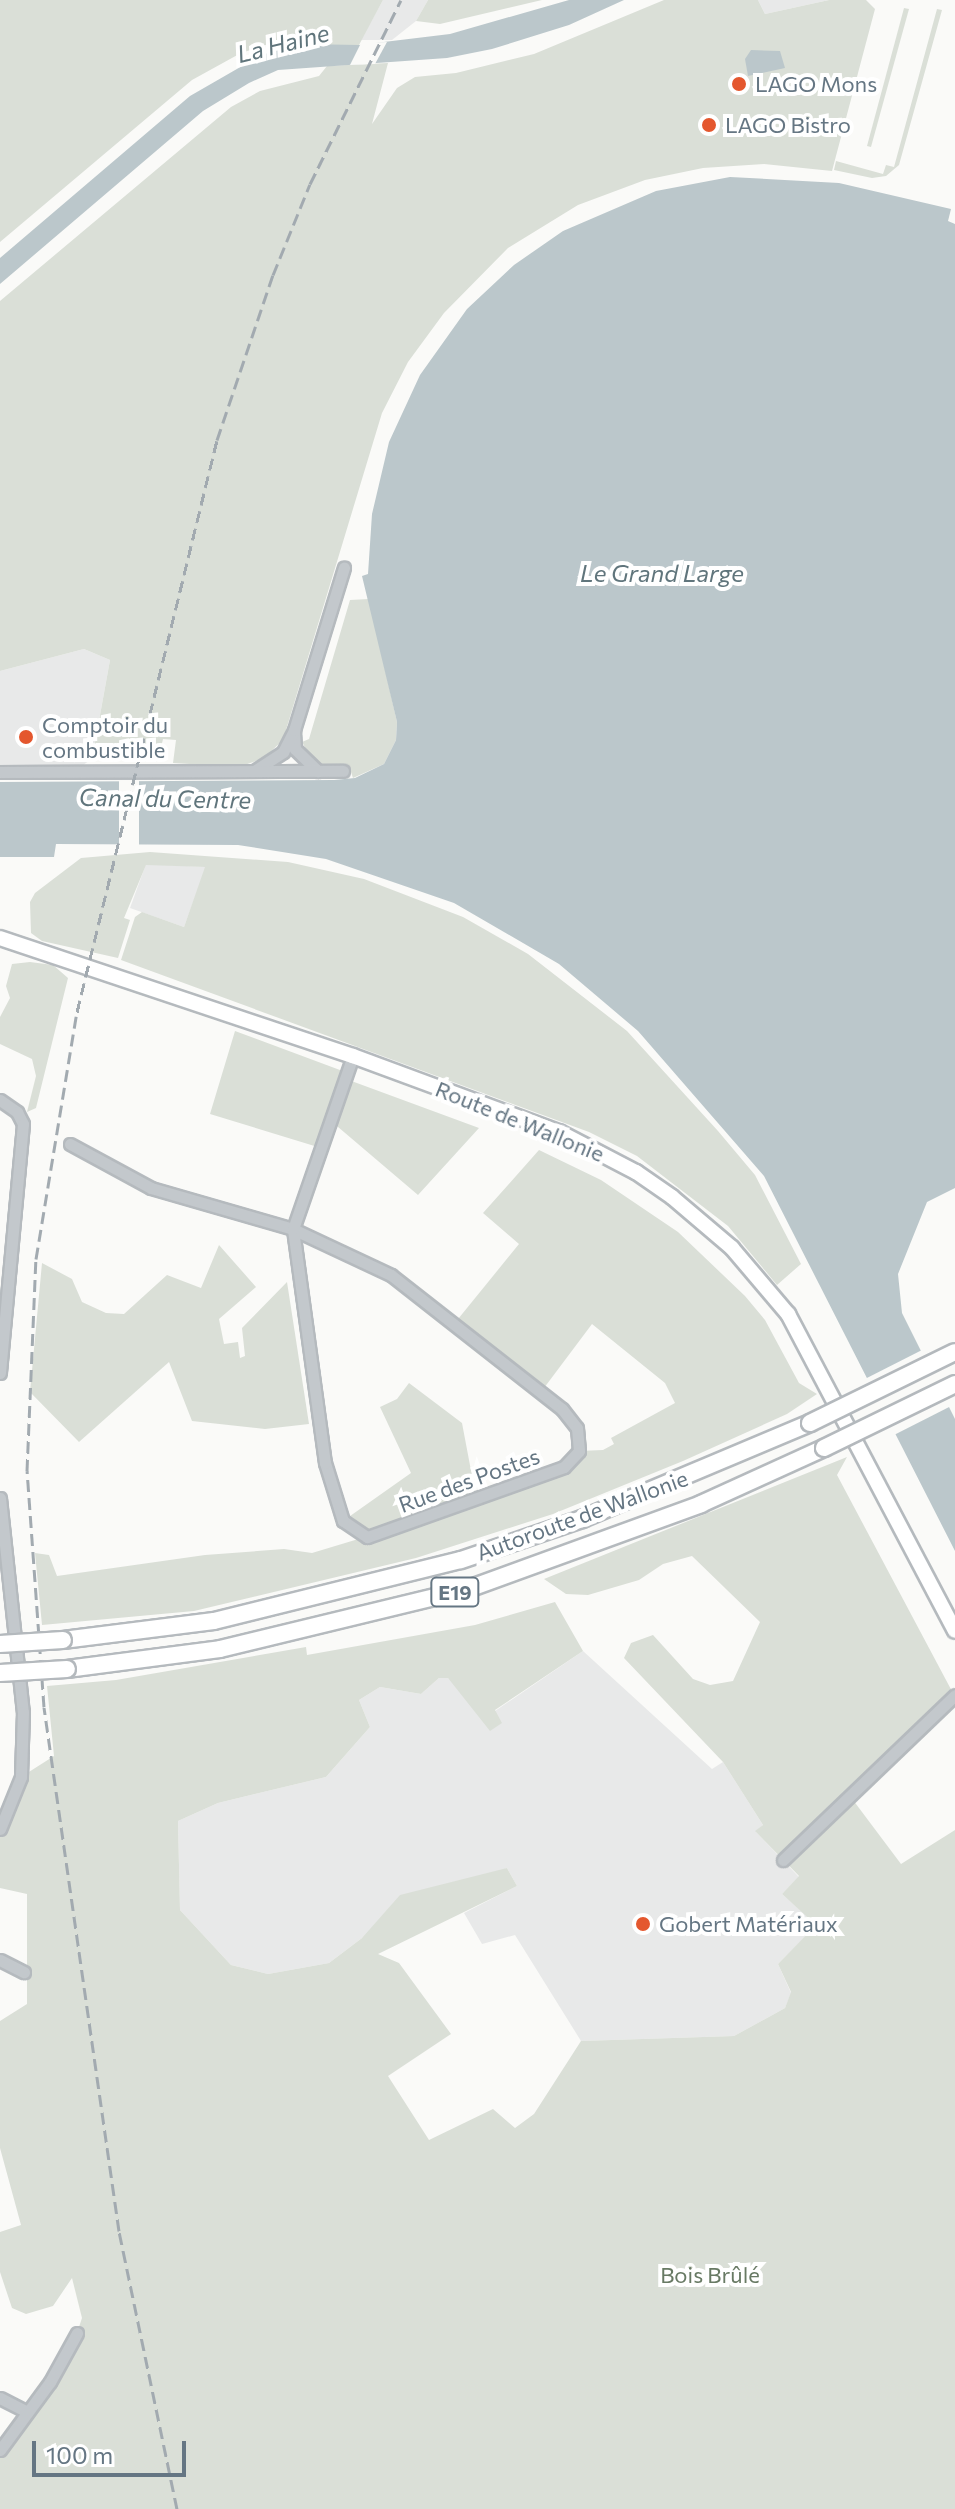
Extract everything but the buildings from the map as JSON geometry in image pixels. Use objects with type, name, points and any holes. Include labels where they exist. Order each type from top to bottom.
[{"type":"highway","name":"Autoroute de Wallonie","points":[[0,1644],[63,1640],[214,1621],[461,1560],[595,1514],[810,1423],[955,1352]]},
{"type":"highway","name":"Autoroute de Wallonie","points":[[0,1673],[67,1669],[220,1649],[468,1589],[701,1504],[955,1384]]},
{"type":"main road","name":"Route de Wallonie","points":[[0,938],[353,1056],[599,1151],[672,1197],[732,1248],[812,1352],[955,1631]]},
{"type":"street","points":[[249,773],[283,752],[294,730],[344,567]]},
{"type":"street","points":[[294,730],[295,749],[318,771]]},
{"type":"street","points":[[0,772],[343,771]]},
{"type":"street","name":"Rue des Postes","points":[[70,1144],[151,1188],[293,1229],[391,1275],[562,1409],[581,1440],[573,1459],[367,1537],[352,1531],[339,1515],[325,1463],[293,1229],[353,1056]]},
{"type":"street","points":[[0,1100],[17,1112],[23,1124],[0,1373]]},
{"type":"street","points":[[0,1498],[23,1725],[21,1777],[0,1829]]},
{"type":"street","points":[[783,1860],[955,1695]]},
{"type":"street","points":[[0,1960],[24,1972]]},
{"type":"street","points":[[0,2450],[77,2333]]},
{"type":"street","points":[[0,2398],[27,2412]]},
{"type":"shaded area","points":[[383,0],[428,0],[416,21],[392,40],[361,40]]},
{"type":"shaded area","points":[[758,0],[829,0],[765,14]]},
{"type":"shaded area","points":[[84,649],[110,660],[92,759],[71,773],[0,772],[0,671]]},
{"type":"shaded area","points":[[146,864],[206,867],[184,927],[130,908]]},
{"type":"shaded area","points":[[583,1651],[712,1769],[723,1762],[763,1825],[756,1832],[799,1877],[782,1894],[817,1925],[778,1964],[791,1993],[785,2008],[734,2036],[581,2041],[515,1935],[482,1944],[464,1913],[517,1886],[507,1868],[362,1938],[329,1963],[268,1974],[231,1965],[180,1910],[178,1821],[218,1803],[326,1777],[370,1727],[359,1700],[380,1687],[421,1694],[439,1678],[448,1678],[495,1711]]},
{"type":"green space","points":[[0,0],[383,0],[359,45],[326,45],[318,35],[303,33],[241,53],[192,80],[0,242]]},
{"type":"green space","points":[[428,0],[542,0],[440,24],[416,21]]},
{"type":"green space","points":[[664,0],[758,0],[765,14],[829,0],[866,0],[875,9],[832,171],[764,164],[703,168],[645,180],[578,205],[508,248],[444,313],[408,362],[382,413],[283,740],[264,758],[239,767],[173,763],[176,740],[163,739],[158,761],[92,759],[110,660],[84,649],[0,671],[0,301],[231,107],[260,91],[319,76],[327,66],[388,63],[372,124],[397,88],[415,77],[456,73],[534,54]]},
{"type":"green space","points":[[904,8],[909,9],[871,147],[867,146]]},
{"type":"green space","points":[[937,9],[942,10],[899,165],[886,176],[872,178],[834,170],[836,161],[883,174],[886,165],[894,167]]},
{"type":"green space","points":[[369,599],[397,722],[396,740],[384,764],[353,778],[350,769],[318,771],[302,742],[309,739],[350,600]]},
{"type":"green space","points":[[150,852],[288,862],[364,879],[463,917],[528,954],[627,1031],[718,1131],[755,1175],[801,1264],[777,1285],[728,1226],[637,1156],[589,1132],[121,960],[135,917],[142,912],[184,927],[205,867],[146,865],[124,918],[130,920],[118,958],[42,941],[31,933],[30,902],[35,893],[81,858]]},
{"type":"green space","points":[[30,962],[53,965],[68,978],[36,1108],[27,1112],[36,1076],[32,1059],[0,1044],[0,1017],[10,998],[6,986],[12,964]]},
{"type":"green space","points":[[235,1031],[348,1073],[346,1079],[479,1128],[418,1195],[331,1121],[321,1148],[210,1114]]},
{"type":"green space","points":[[539,1150],[601,1180],[678,1232],[745,1296],[765,1320],[799,1383],[817,1394],[787,1414],[683,1461],[553,1514],[416,1558],[194,1611],[42,1625],[35,1553],[49,1555],[57,1576],[205,1555],[284,1549],[312,1553],[365,1537],[343,1521],[411,1473],[380,1407],[397,1399],[409,1383],[462,1423],[476,1497],[564,1467],[579,1451],[603,1450],[614,1444],[611,1438],[675,1403],[665,1383],[592,1324],[541,1392],[454,1324],[519,1244],[483,1213]]},
{"type":"green space","points":[[219,1245],[256,1287],[219,1319],[224,1344],[238,1342],[240,1358],[245,1356],[242,1328],[287,1282],[309,1424],[265,1429],[192,1421],[169,1362],[79,1442],[30,1392],[42,1263],[72,1279],[82,1302],[106,1313],[124,1314],[167,1275],[201,1288]]},
{"type":"green space","name":"Bois Brûlé","points":[[847,1457],[837,1475],[954,1695],[853,1800],[901,1864],[955,1830],[955,2509],[0,2509],[0,2449],[77,2333],[82,2318],[72,2278],[53,2306],[26,2314],[12,2308],[0,2272],[0,2232],[21,2225],[0,2148],[0,2021],[27,2004],[27,1894],[0,1888],[0,1829],[21,1777],[54,1756],[47,1686],[116,1680],[306,1647],[307,1655],[475,1625],[555,1602],[583,1651],[495,1710],[502,1723],[490,1731],[448,1678],[439,1678],[421,1694],[380,1687],[359,1700],[370,1727],[326,1777],[218,1803],[178,1821],[180,1910],[231,1965],[268,1974],[329,1963],[362,1938],[400,1895],[507,1868],[517,1886],[378,1954],[399,1963],[451,2034],[388,2076],[429,2140],[493,2109],[515,2128],[534,2114],[581,2041],[734,2036],[785,2008],[791,1992],[778,1964],[816,1925],[782,1894],[799,1876],[755,1831],[763,1825],[723,1762],[624,1658],[631,1643],[653,1635],[693,1679],[710,1685],[733,1681],[760,1622],[692,1556],[663,1564],[639,1580],[588,1595],[566,1594],[544,1579]]},
{"type":"water","points":[[569,0],[624,0],[569,25],[492,49],[447,58],[278,70],[249,83],[203,111],[0,284],[0,258],[190,96],[261,55],[302,44],[359,45],[450,34]]},
{"type":"water","points":[[751,50],[780,51],[785,68],[748,76],[745,59]]},
{"type":"water","name":"Le Grand Large","points":[[730,177],[839,183],[951,209],[948,221],[955,224],[955,1188],[927,1202],[898,1274],[902,1313],[955,1419],[955,1551],[764,1176],[638,1031],[559,964],[454,903],[326,859],[238,845],[56,844],[54,857],[0,857],[0,782],[334,780],[355,778],[384,764],[396,740],[397,722],[362,576],[368,574],[372,514],[389,442],[420,375],[467,309],[514,265],[563,231],[656,191]]},
{"type":"pier","points":[[387,42],[375,64],[350,65],[361,43]]},
{"type":"pier","points":[[119,778],[139,778],[139,850],[119,850]]},
{"type":"pier","points":[[924,1349],[953,1405],[892,1436],[863,1380]]},
{"type":"railway","points":[[177,2509],[119,2231],[44,1707],[27,1471],[36,1259],[77,1012],[217,440],[273,275],[310,184],[401,0]]},
{"type":"place","name":"LAGO Mons","points":[[739,84]]},
{"type":"place","name":"LAGO Bistro","points":[[709,125]]},
{"type":"place","name":"Comptoir du combustible","points":[[26,737]]},
{"type":"place","name":"Gobert Matériaux","points":[[643,1924]]},
{"type":"water label","name":"La Haine","points":[[283,43]]},
{"type":"water label","name":"Canal du Centre","points":[[165,798]]}]
